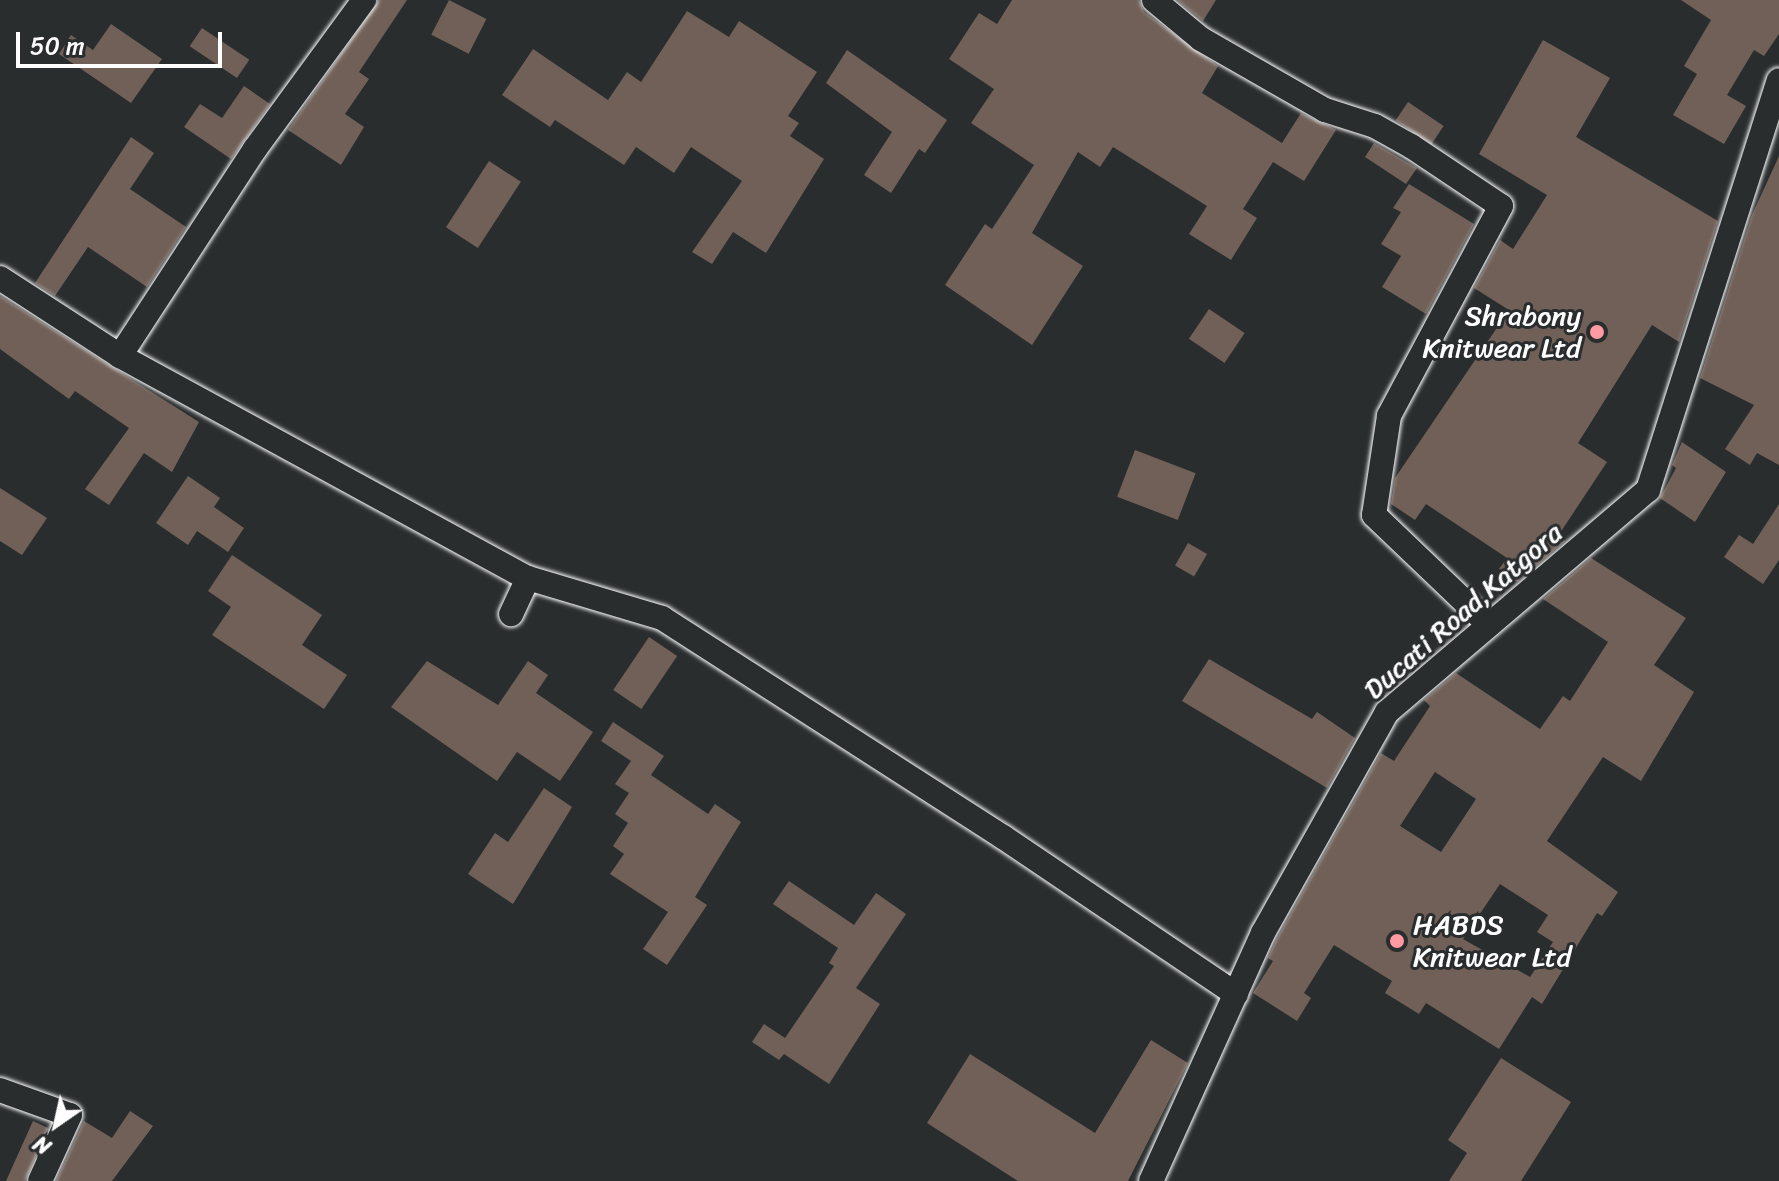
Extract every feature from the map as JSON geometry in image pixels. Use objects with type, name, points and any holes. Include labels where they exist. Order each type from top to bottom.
[{"type":"street","points":[[120,356],[255,149],[364,0]]},
{"type":"street","points":[[1154,0],[1175,23],[1201,39],[1325,110],[1399,139],[1501,206],[1389,416],[1374,515],[1489,625]]},
{"type":"street","name":"Ducati Road,Katgora","points":[[1151,1181],[1263,933],[1387,712],[1648,490],[1779,80]]},
{"type":"street","points":[[0,278],[120,356],[528,578],[662,618],[1003,837],[1236,994]]},
{"type":"street","points":[[511,614],[528,578]]},
{"type":"street","points":[[0,1090],[70,1115],[40,1181]]},
{"type":"building","points":[[379,0],[407,0],[359,72],[369,79],[345,114],[364,127],[341,165],[288,130]]},
{"type":"building","points":[[449,0],[486,19],[469,54],[431,35]]},
{"type":"building","points":[[1012,0],[1139,0],[1144,12],[1218,66],[1202,93],[1282,143],[1301,113],[1336,130],[1304,181],[1273,162],[1243,209],[1257,218],[1231,260],[1189,234],[1207,206],[1113,147],[1100,167],[1078,152],[1032,233],[1083,266],[1032,345],[945,285],[985,224],[992,229],[1034,165],[971,123],[994,89],[949,59],[979,13],[997,24]]},
{"type":"building","points":[[1177,0],[1216,0],[1203,21]]},
{"type":"building","points":[[1681,0],[1779,0],[1779,34],[1764,56],[1754,50],[1727,95],[1746,106],[1724,144],[1673,115],[1697,74],[1684,66],[1711,20]]},
{"type":"building","points":[[687,11],[729,37],[739,21],[817,72],[788,116],[799,123],[790,136],[824,159],[766,253],[733,232],[712,264],[692,252],[742,181],[691,147],[674,173],[636,147],[624,165],[555,120],[550,127],[502,95],[533,49],[608,100],[627,72],[641,82]]},
{"type":"building","points":[[111,24],[162,59],[131,103],[59,54],[71,35],[93,50]]},
{"type":"building","points":[[202,28],[249,60],[237,78],[190,46]]},
{"type":"building","points":[[1543,40],[1610,78],[1576,137],[1718,221],[1679,342],[1652,325],[1578,443],[1607,462],[1558,536],[1565,541],[1517,582],[1499,569],[1507,558],[1426,504],[1415,520],[1391,504],[1395,478],[1509,310],[1474,288],[1500,240],[1513,249],[1547,195],[1479,154]]},
{"type":"building","points":[[847,50],[947,120],[925,153],[919,149],[891,193],[864,175],[892,132],[826,83]]},
{"type":"building","points":[[244,86],[270,104],[231,159],[184,127],[200,104],[222,118]]},
{"type":"building","points":[[1408,102],[1444,126],[1431,144],[1396,120]]},
{"type":"building","points":[[131,137],[154,153],[130,189],[186,227],[147,287],[88,247],[55,296],[35,283]]},
{"type":"building","points":[[1374,143],[1417,168],[1406,184],[1365,157]]},
{"type":"building","points":[[1779,156],[1779,465],[1757,453],[1750,465],[1725,449],[1754,405],[1700,378],[1752,215]]},
{"type":"building","points":[[489,161],[521,182],[478,248],[446,227]]},
{"type":"building","points":[[1409,184],[1474,224],[1426,314],[1382,287],[1401,256],[1381,244],[1401,212],[1393,208]]},
{"type":"building","points":[[0,296],[199,422],[172,472],[144,453],[109,505],[85,489],[129,428],[75,391],[69,399],[0,349]]},
{"type":"building","points":[[1209,309],[1245,333],[1225,363],[1189,339]]},
{"type":"building","points":[[1682,442],[1726,472],[1695,522],[1660,498],[1676,468],[1672,465]]},
{"type":"building","points":[[1135,450],[1196,473],[1178,520],[1117,497]]},
{"type":"building","points":[[188,476],[220,498],[214,507],[244,528],[228,552],[197,531],[188,545],[156,523]]},
{"type":"building","points":[[0,488],[47,518],[22,555],[0,541]]},
{"type":"building","points":[[1779,504],[1779,560],[1763,584],[1724,557],[1739,535],[1753,544]]},
{"type":"building","points":[[1188,543],[1207,554],[1194,577],[1175,566]]},
{"type":"building","points":[[232,555],[322,615],[302,645],[347,675],[324,709],[212,635],[231,607],[208,591]]},
{"type":"building","points":[[1591,558],[1686,618],[1654,665],[1694,692],[1641,781],[1603,757],[1547,841],[1618,892],[1602,916],[1597,913],[1542,1004],[1532,997],[1499,1049],[1426,1003],[1419,1014],[1385,993],[1392,981],[1334,945],[1304,993],[1311,998],[1297,1021],[1253,993],[1273,961],[1268,958],[1276,940],[1381,753],[1394,761],[1430,706],[1424,700],[1456,673],[1540,729],[1563,696],[1570,701],[1608,642],[1543,599]],"holes":[[[1435,772],[1476,799],[1441,852],[1400,826]],[[1500,884],[1548,915],[1537,932],[1553,942],[1530,977],[1463,939]]]},
{"type":"building","points":[[649,637],[677,656],[641,709],[613,690]]},
{"type":"building","points":[[1209,659],[1312,719],[1317,712],[1355,738],[1327,788],[1182,701]]},
{"type":"building","points":[[427,661],[498,705],[528,661],[548,675],[536,693],[593,732],[560,781],[517,752],[497,781],[391,707]]},
{"type":"building","points":[[613,722],[664,756],[651,775],[708,814],[715,804],[741,822],[695,897],[707,905],[667,965],[643,949],[668,912],[610,874],[624,854],[613,846],[628,823],[615,814],[629,793],[615,784],[631,761],[601,741]]},
{"type":"building","points":[[544,788],[572,807],[513,904],[468,874],[495,833],[508,842]]},
{"type":"building","points":[[789,881],[854,925],[876,893],[906,914],[856,988],[880,1004],[829,1084],[784,1054],[779,1060],[752,1042],[764,1024],[785,1038],[834,966],[829,963],[838,948],[773,904]]},
{"type":"building","points":[[1151,1040],[1188,1063],[1128,1181],[1018,1181],[927,1123],[970,1054],[1095,1133]]},
{"type":"building","points":[[1501,1058],[1571,1102],[1521,1181],[1449,1181],[1467,1153],[1448,1140]]},
{"type":"building","points":[[130,1111],[153,1126],[112,1181],[56,1181],[84,1121],[112,1138]]},
{"type":"building","points":[[33,1121],[48,1128],[25,1181],[6,1181]]},
{"type":"place","name":"Shrabony Knitwear Ltd","points":[[1597,332]]},
{"type":"place","name":"HABDS Knitwear Ltd","points":[[1397,941]]}]
